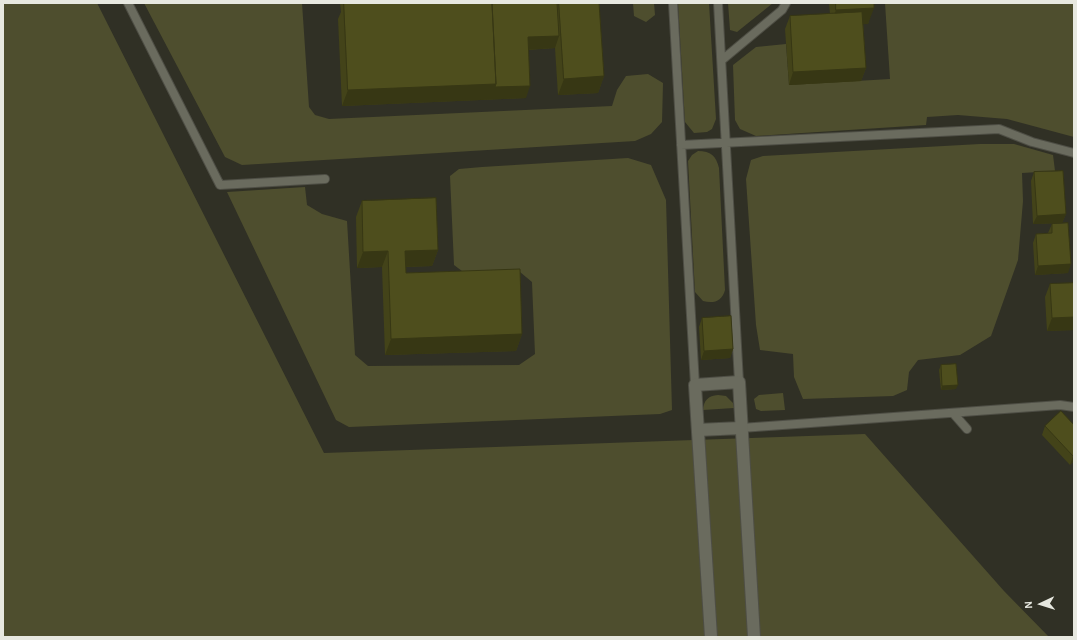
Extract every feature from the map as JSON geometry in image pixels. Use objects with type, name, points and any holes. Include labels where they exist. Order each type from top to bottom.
[{"type":"street","points":[[711,637],[695,385],[739,382],[754,637]]},
{"type":"street","points":[[698,430],[741,428]]},
{"type":"lane","points":[[128,3],[220,185],[325,179]]},
{"type":"lane","points":[[673,3],[695,385]]},
{"type":"lane","points":[[718,3],[739,382]]},
{"type":"lane","points":[[722,60],[782,10],[786,3]]},
{"type":"lane","points":[[681,145],[999,130],[1032,142],[1074,154]]},
{"type":"lane","points":[[741,428],[1060,405],[1074,407]]},
{"type":"lane","points":[[953,413],[967,429]]},
{"type":"shaded area","points":[[3,3],[97,3],[324,453],[865,434],[1004,591],[1049,637],[3,637]]},
{"type":"shaded area","points":[[144,3],[302,3],[309,107],[315,115],[329,119],[612,106],[617,90],[626,76],[648,74],[663,83],[662,122],[651,134],[635,141],[242,165],[225,157]]},
{"type":"shaded area","points":[[633,3],[654,3],[655,15],[646,22],[634,16]]},
{"type":"shaded area","points":[[678,3],[709,3],[716,119],[712,129],[707,132],[694,133],[685,122]]},
{"type":"shaded area","points":[[728,3],[773,3],[737,32],[730,30]]},
{"type":"shaded area","points":[[885,3],[1074,3],[1074,137],[1007,119],[958,115],[927,117],[926,125],[756,136],[740,129],[735,120],[733,65],[756,47],[786,44],[789,85],[890,79]]},
{"type":"shaded area","points":[[980,144],[1014,144],[1053,155],[1055,171],[1022,173],[1023,201],[1018,260],[991,336],[960,355],[918,360],[909,372],[907,390],[893,396],[803,399],[794,377],[793,354],[760,350],[756,325],[746,179],[751,160],[763,156]]},
{"type":"shaded area","points":[[698,151],[710,153],[716,160],[719,168],[725,290],[722,297],[714,302],[703,301],[695,292],[688,161],[692,155]]},
{"type":"shaded area","points":[[628,158],[651,165],[666,200],[672,410],[660,414],[349,427],[336,420],[227,192],[305,187],[307,205],[322,214],[347,221],[355,355],[368,366],[519,365],[535,354],[532,282],[520,272],[466,274],[454,265],[450,176],[459,169]]},
{"type":"shaded area","points":[[783,393],[785,410],[761,411],[756,409],[754,399],[759,395]]},
{"type":"shaded area","points":[[718,395],[726,396],[733,403],[734,408],[703,410],[707,399]]},
{"type":"building","points":[[344,3],[492,3],[496,84],[348,90]]},
{"type":"building","points":[[557,3],[559,36],[528,37],[530,86],[495,87],[492,4]]},
{"type":"building","points":[[559,3],[599,3],[604,76],[564,79]]},
{"type":"building","points":[[836,3],[874,3],[874,8],[836,10]]},
{"type":"building","points":[[862,12],[866,68],[793,72],[790,16]]},
{"type":"building","points":[[1063,171],[1066,214],[1037,216],[1034,172]]},
{"type":"building","points":[[436,198],[438,250],[405,251],[406,273],[520,269],[522,334],[391,339],[388,251],[363,252],[362,201]]},
{"type":"building","points":[[1068,223],[1071,264],[1038,266],[1036,234],[1052,233],[1052,224]]},
{"type":"building","points":[[1074,283],[1074,317],[1052,318],[1050,284]]},
{"type":"building","points":[[731,316],[733,349],[704,351],[702,318]]},
{"type":"building","points":[[956,364],[958,385],[942,386],[941,365]]},
{"type":"building","points":[[1061,411],[1074,425],[1073,456],[1045,426]]}]
